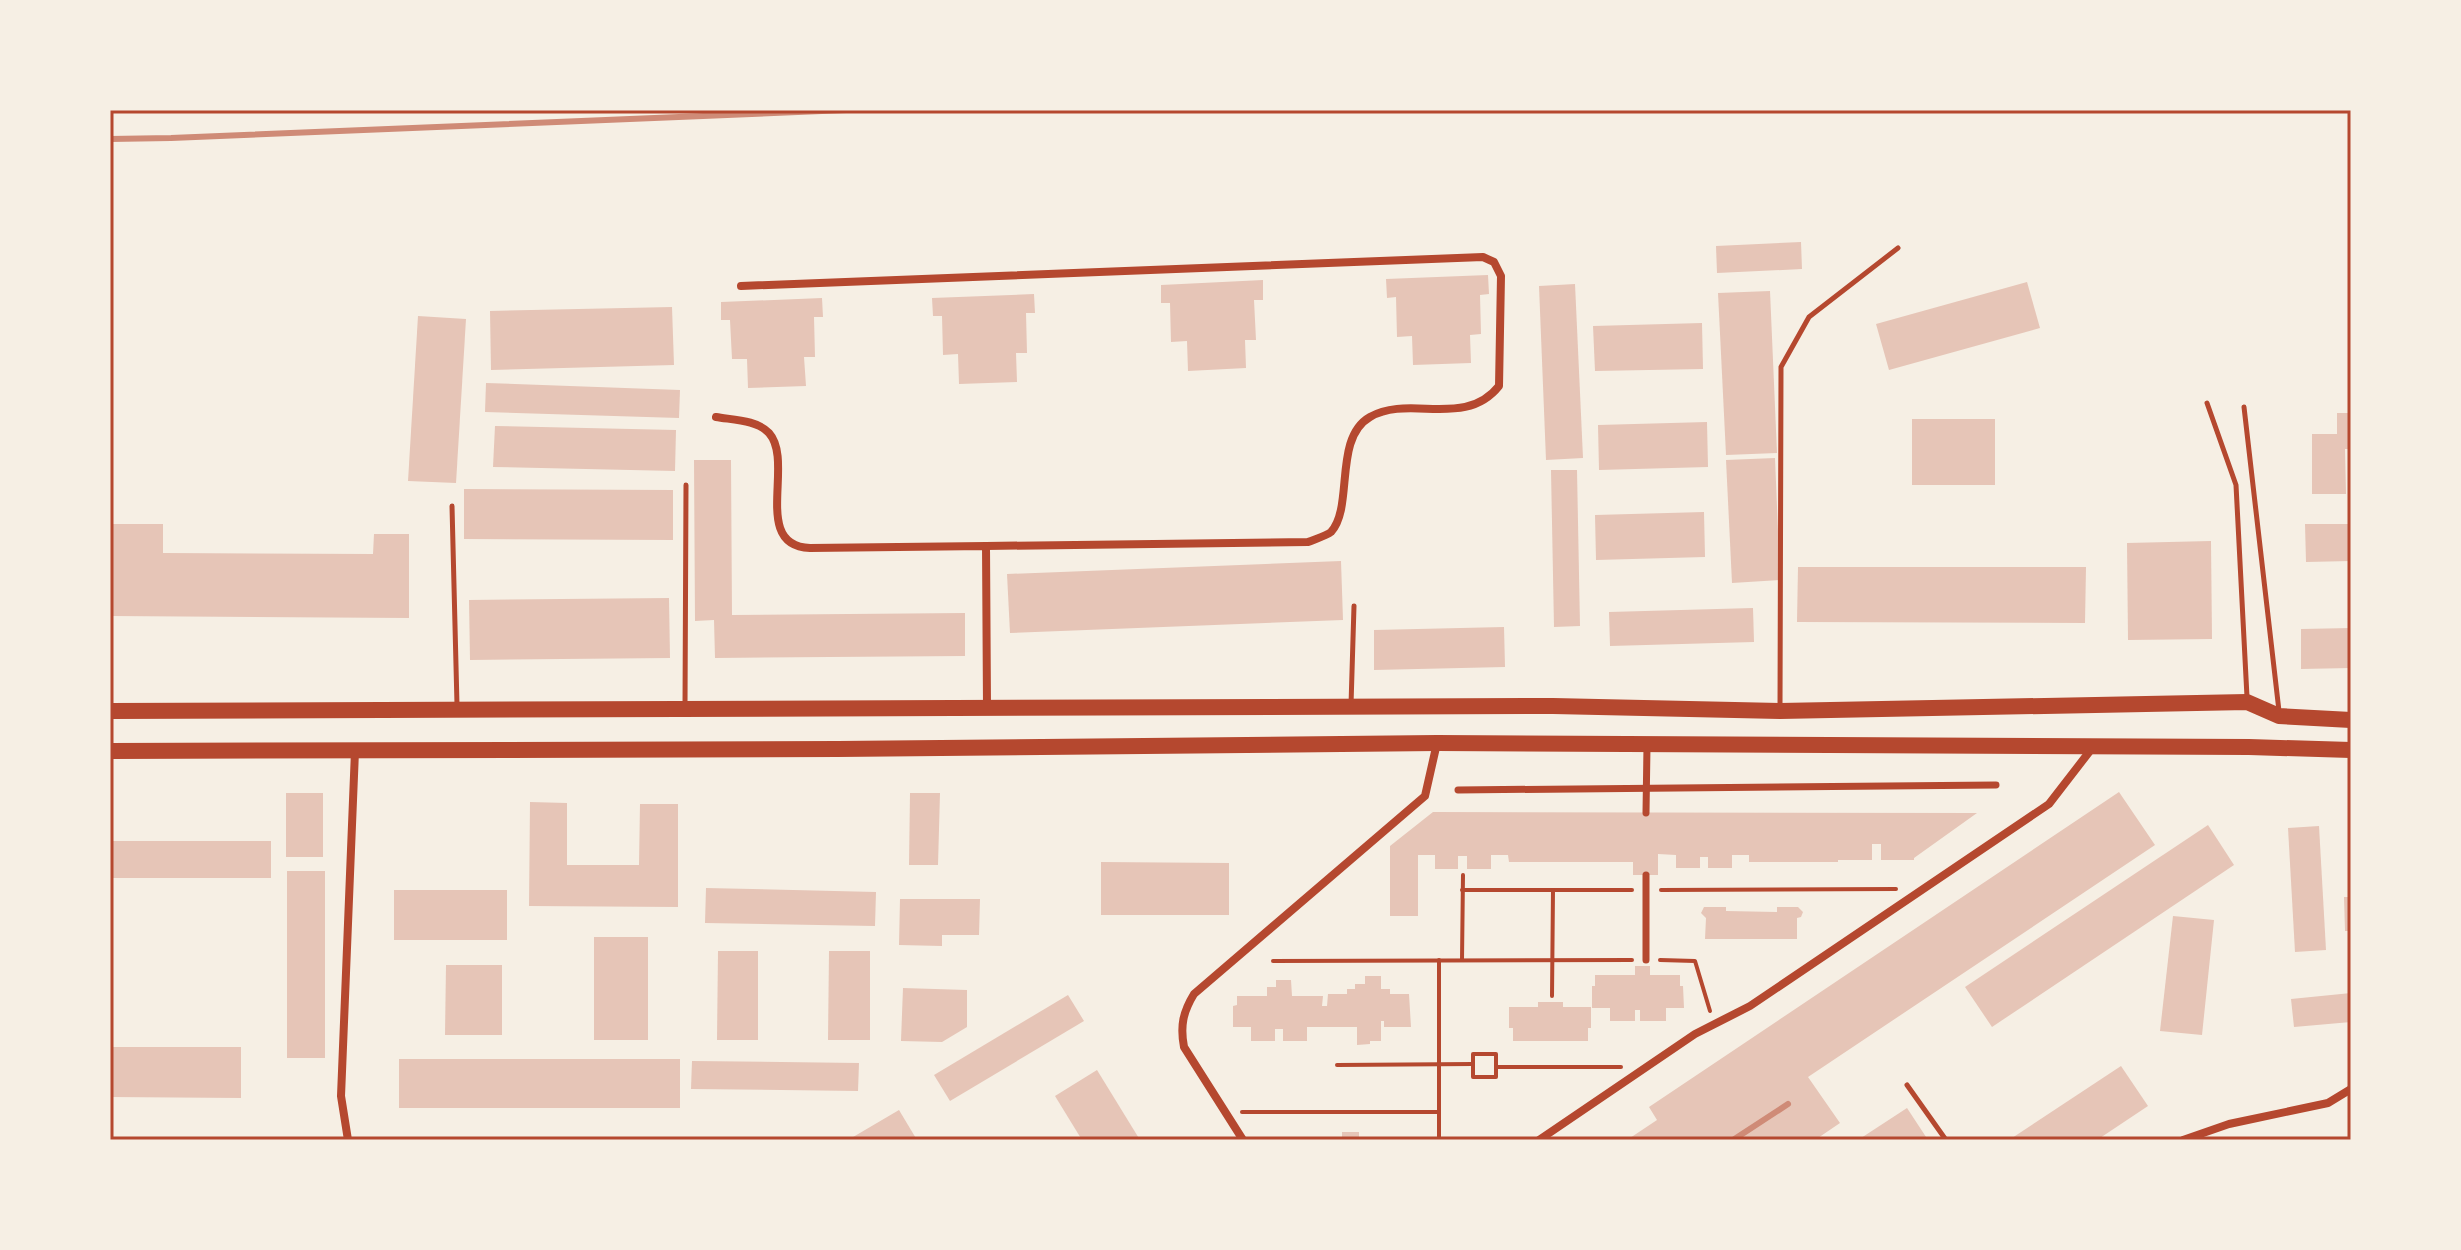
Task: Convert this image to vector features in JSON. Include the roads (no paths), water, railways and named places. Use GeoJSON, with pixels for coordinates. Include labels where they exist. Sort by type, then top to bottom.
{"type":"FeatureCollection","features":[{"type":"Feature","properties":{"kind":"highway"},"geometry":{"type":"LineString","coordinates":[[110,711],[1553,706],[1780,711],[2247,702],[2279,716],[2351,720]]}},
{"type":"Feature","properties":{"kind":"highway"},"geometry":{"type":"LineString","coordinates":[[110,751],[1437,743],[2351,750]]}},
{"type":"Feature","properties":{"kind":"street"},"geometry":{"type":"LineString","coordinates":[[716,417],[762,427],[775,442],[779,522],[785,539],[810,548],[1308,542],[1330,533],[1339,515],[1345,468],[1356,429],[1370,416],[1393,410],[1473,407],[1490,398],[1499,386],[1501,276],[1494,262],[1483,257],[741,286]]}},
{"type":"Feature","properties":{"kind":"street"},"geometry":{"type":"LineString","coordinates":[[986,546],[987,707]]}},
{"type":"Feature","properties":{"kind":"street"},"geometry":{"type":"LineString","coordinates":[[1243,1140],[1184,1047],[1182,1019],[1187,1006],[1194,994],[1425,796],[1437,743]]}},
{"type":"Feature","properties":{"kind":"street"},"geometry":{"type":"LineString","coordinates":[[1646,813],[1647,744]]}},
{"type":"Feature","properties":{"kind":"street"},"geometry":{"type":"LineString","coordinates":[[1539,1140],[1695,1034],[1750,1006],[2049,804],[2094,746]]}},
{"type":"Feature","properties":{"kind":"street"},"geometry":{"type":"LineString","coordinates":[[348,1140],[341,1096],[355,750]]}},
{"type":"Feature","properties":{"kind":"street"},"geometry":{"type":"LineString","coordinates":[[1458,790],[1996,785]]}},
{"type":"Feature","properties":{"kind":"street"},"geometry":{"type":"LineString","coordinates":[[1646,875],[1646,960]]}},
{"type":"Feature","properties":{"kind":"street"},"geometry":{"type":"LineString","coordinates":[[2183,1140],[2229,1124],[2328,1103],[2351,1089]]}},
{"type":"Feature","properties":{"kind":"lane"},"geometry":{"type":"LineString","coordinates":[[1780,711],[1781,367],[1809,317],[1898,248]]}},
{"type":"Feature","properties":{"kind":"lane"},"geometry":{"type":"LineString","coordinates":[[2207,403],[2236,485],[2247,702]]}},
{"type":"Feature","properties":{"kind":"lane"},"geometry":{"type":"LineString","coordinates":[[2244,407],[2279,716]]}},
{"type":"Feature","properties":{"kind":"lane"},"geometry":{"type":"LineString","coordinates":[[685,709],[686,485]]}},
{"type":"Feature","properties":{"kind":"lane"},"geometry":{"type":"LineString","coordinates":[[452,506],[457,710]]}},
{"type":"Feature","properties":{"kind":"lane"},"geometry":{"type":"LineString","coordinates":[[1351,706],[1354,606]]}},
{"type":"Feature","properties":{"kind":"lane"},"geometry":{"type":"LineString","coordinates":[[1907,1085],[1946,1140]]}},
{"type":"Feature","properties":{"kind":"railway"},"geometry":{"type":"LineString","coordinates":[[110,139],[846,110]]}},
{"type":"Feature","properties":{"kind":"railway"},"geometry":{"type":"LineString","coordinates":[[1733,1140],[1788,1104]]}}]}
